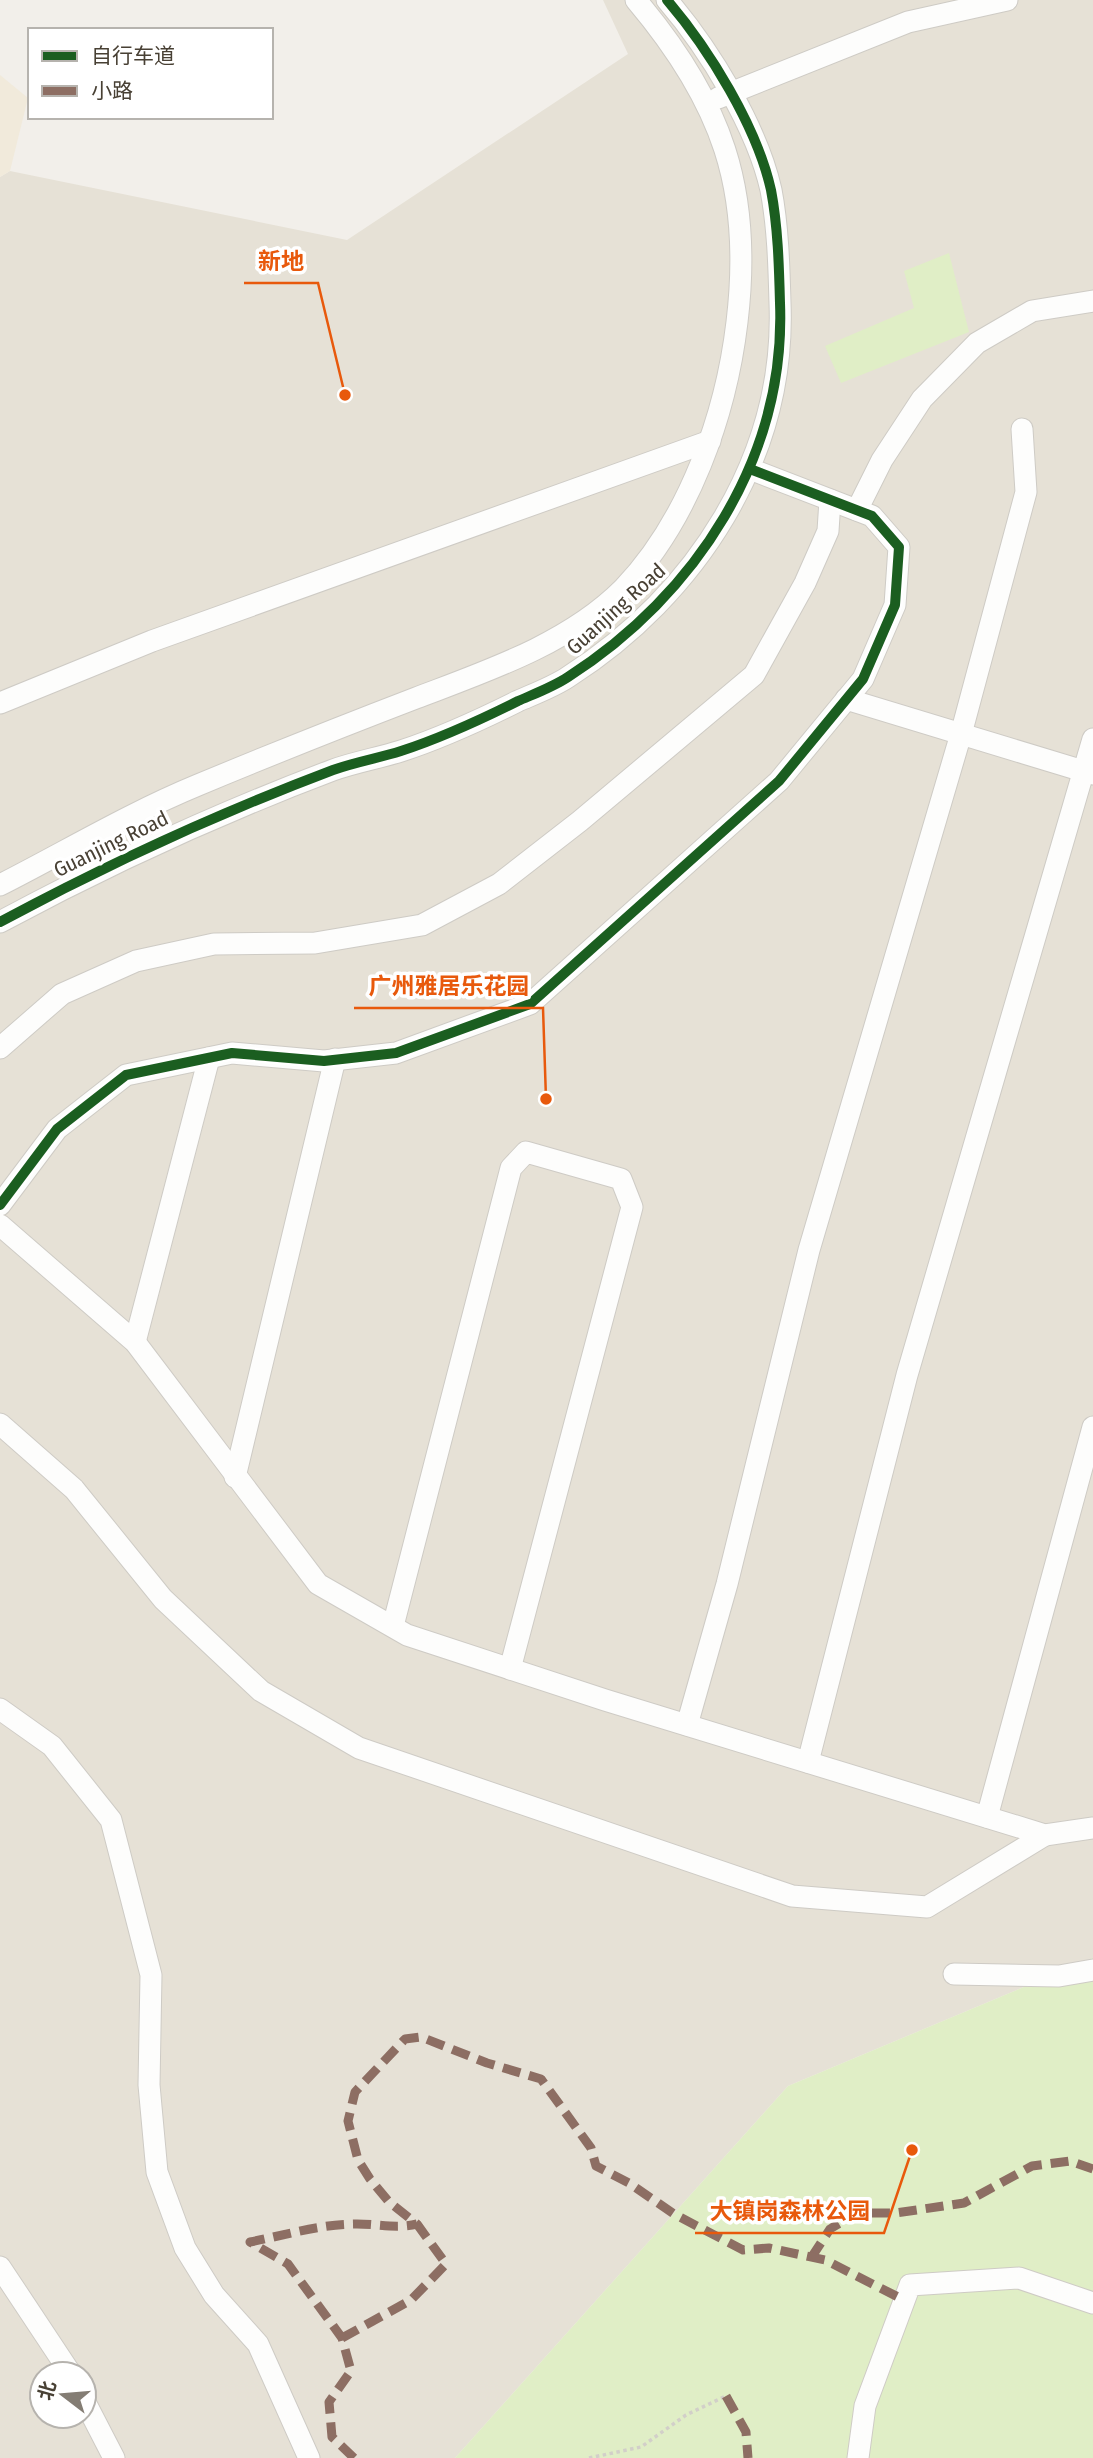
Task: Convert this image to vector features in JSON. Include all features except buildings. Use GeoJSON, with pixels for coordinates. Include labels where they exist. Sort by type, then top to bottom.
{"type":"FeatureCollection","features":[{"type":"Feature","properties":{"kind":"street","name":"Guanjing Road"},"geometry":{"type":"LineString","coordinates":[[0,885],[193,787],[489,672],[556,636],[621,590],[644,563],[699,469],[725,396],[733,352],[742,240],[738,193],[706,103],[691,73],[636,0]]}},
{"type":"Feature","properties":{"kind":"street","name":"Guanjing Road"},"geometry":{"type":"LineString","coordinates":[[0,922],[179,832],[337,769],[401,751],[470,724],[566,678],[606,650],[664,596],[694,562],[725,520],[750,469],[773,394],[782,340],[778,256],[771,190],[757,148],[709,54],[667,0]]}},
{"type":"Feature","properties":{"kind":"street"},"geometry":{"type":"LineString","coordinates":[[706,103],[908,22],[1007,0]]}},
{"type":"Feature","properties":{"kind":"street"},"geometry":{"type":"LineString","coordinates":[[857,510],[882,460],[922,399],[977,343],[1032,311],[1093,301]]}},
{"type":"Feature","properties":{"kind":"street"},"geometry":{"type":"LineString","coordinates":[[687,1725],[727,1584],[809,1250],[961,734],[1026,492],[1022,429]]}},
{"type":"Feature","properties":{"kind":"street"},"geometry":{"type":"LineString","coordinates":[[0,703],[152,641],[710,441]]}},
{"type":"Feature","properties":{"kind":"street"},"geometry":{"type":"LineString","coordinates":[[0,1205],[57,1129],[126,1075],[232,1053],[335,1059],[397,1053],[530,1004],[779,781],[863,679],[895,606],[899,547],[872,516],[750,469]]}},
{"type":"Feature","properties":{"kind":"street"},"geometry":{"type":"LineString","coordinates":[[0,1048],[62,994],[136,961],[215,944],[315,943],[422,925],[499,884],[580,821],[754,675],[805,583],[828,531],[830,500]]}},
{"type":"Feature","properties":{"kind":"street"},"geometry":{"type":"LineString","coordinates":[[846,699],[1089,773]]}},
{"type":"Feature","properties":{"kind":"street"},"geometry":{"type":"LineString","coordinates":[[808,1762],[906,1376],[1089,773],[1093,739]]}},
{"type":"Feature","properties":{"kind":"street"},"geometry":{"type":"LineString","coordinates":[[135,1342],[209,1058]]}},
{"type":"Feature","properties":{"kind":"street"},"geometry":{"type":"LineString","coordinates":[[235,1477],[335,1059]]}},
{"type":"Feature","properties":{"kind":"street"},"geometry":{"type":"LineString","coordinates":[[393,1626],[510,1168],[526,1152],[621,1179],[632,1207],[510,1669]]}},
{"type":"Feature","properties":{"kind":"street"},"geometry":{"type":"LineString","coordinates":[[0,1225],[135,1342],[318,1584],[408,1634],[687,1725],[1045,1835]]}},
{"type":"Feature","properties":{"kind":"street"},"geometry":{"type":"LineString","coordinates":[[0,1424],[74,1489],[163,1599],[261,1691],[359,1748],[793,1896],[927,1907],[1045,1835],[1093,1828]]}},
{"type":"Feature","properties":{"kind":"street"},"geometry":{"type":"LineString","coordinates":[[987,1817],[1093,1427]]}},
{"type":"Feature","properties":{"kind":"street"},"geometry":{"type":"LineString","coordinates":[[0,1709],[52,1746],[111,1821],[151,1975],[149,2085],[158,2172],[185,2248],[214,2295],[258,2344],[309,2458]]}},
{"type":"Feature","properties":{"kind":"street"},"geometry":{"type":"LineString","coordinates":[[954,1974],[1059,1976],[1093,1969]]}},
{"type":"Feature","properties":{"kind":"street"},"geometry":{"type":"LineString","coordinates":[[0,2267],[62,2360]]}},
{"type":"Feature","properties":{"kind":"street"},"geometry":{"type":"LineString","coordinates":[[858,2458],[865,2406],[910,2285],[1019,2278],[1093,2303]]}},
{"type":"Feature","properties":{"kind":"street"},"geometry":{"type":"LineString","coordinates":[[98,2427],[114,2458]]}},
{"type":"Feature","properties":{"kind":"path"},"geometry":{"type":"LineString","coordinates":[[589,2458],[641,2447],[686,2415],[726,2396]]}},
{"type":"Feature","properties":{"kind":"shaded area"},"geometry":{"type":"Polygon","coordinates":[[[603,0],[1093,0],[1093,1958],[788,2086],[455,2458],[0,2458],[0,177],[10,171],[347,240],[628,54],[603,0]]]}},
{"type":"Feature","properties":{"kind":"shaded area"},"geometry":{"type":"Polygon","coordinates":[[[0,75],[28,98],[10,171],[0,177],[0,75]]]}},
{"type":"Feature","properties":{"kind":"green space"},"geometry":{"type":"Polygon","coordinates":[[[949,253],[969,332],[841,383],[825,346],[914,308],[904,271],[949,253]]]}},
{"type":"Feature","properties":{"kind":"green space"},"geometry":{"type":"Polygon","coordinates":[[[1093,1958],[1093,2458],[455,2458],[788,2086],[1093,1958]]]}},
{"type":"Feature","properties":{"kind":"marked path"},"geometry":{"type":"LineString","coordinates":[[342,2338],[411,2300],[446,2264],[417,2224],[389,2202],[370,2179],[358,2160],[348,2121],[355,2092],[405,2039],[421,2037],[487,2063],[541,2079],[591,2148],[596,2166],[629,2183],[674,2214],[743,2250],[769,2248],[825,2260],[904,2300]]}},
{"type":"Feature","properties":{"kind":"marked path"},"geometry":{"type":"LineString","coordinates":[[811,2258],[830,2229],[857,2213],[896,2213],[964,2203],[1032,2166],[1070,2161],[1093,2169]]}},
{"type":"Feature","properties":{"kind":"marked path"},"geometry":{"type":"LineString","coordinates":[[354,2458],[332,2437],[329,2402],[351,2371],[342,2338],[288,2264],[250,2242],[330,2226],[417,2224]]}},
{"type":"Feature","properties":{"kind":"marked path"},"geometry":{"type":"LineString","coordinates":[[726,2396],[746,2432],[748,2458]]}},
{"type":"Feature","properties":{"kind":"cycle path"},"geometry":{"type":"LineString","coordinates":[[0,922],[123,860],[290,786],[431,740],[556,684],[614,644],[656,606],[693,563],[724,517],[749,467],[767,415],[778,360],[779,261],[771,190],[755,141],[715,65],[667,0]]}},
{"type":"Feature","properties":{"kind":"cycle path"},"geometry":{"type":"LineString","coordinates":[[0,1205],[57,1129],[126,1075],[232,1053],[324,1061],[396,1053],[530,1004],[779,781],[863,679],[895,605],[899,547],[872,516],[750,469]]}},
{"type":"Feature","properties":{"kind":"place","name":"新地"},"geometry":{"type":"Point","coordinates":[345,395]}},
{"type":"Feature","properties":{"kind":"place","name":"广州雅居乐花园"},"geometry":{"type":"Point","coordinates":[546,1099]}},
{"type":"Feature","properties":{"kind":"place","name":"大镇岗森林公园"},"geometry":{"type":"Point","coordinates":[912,2150]}}]}
